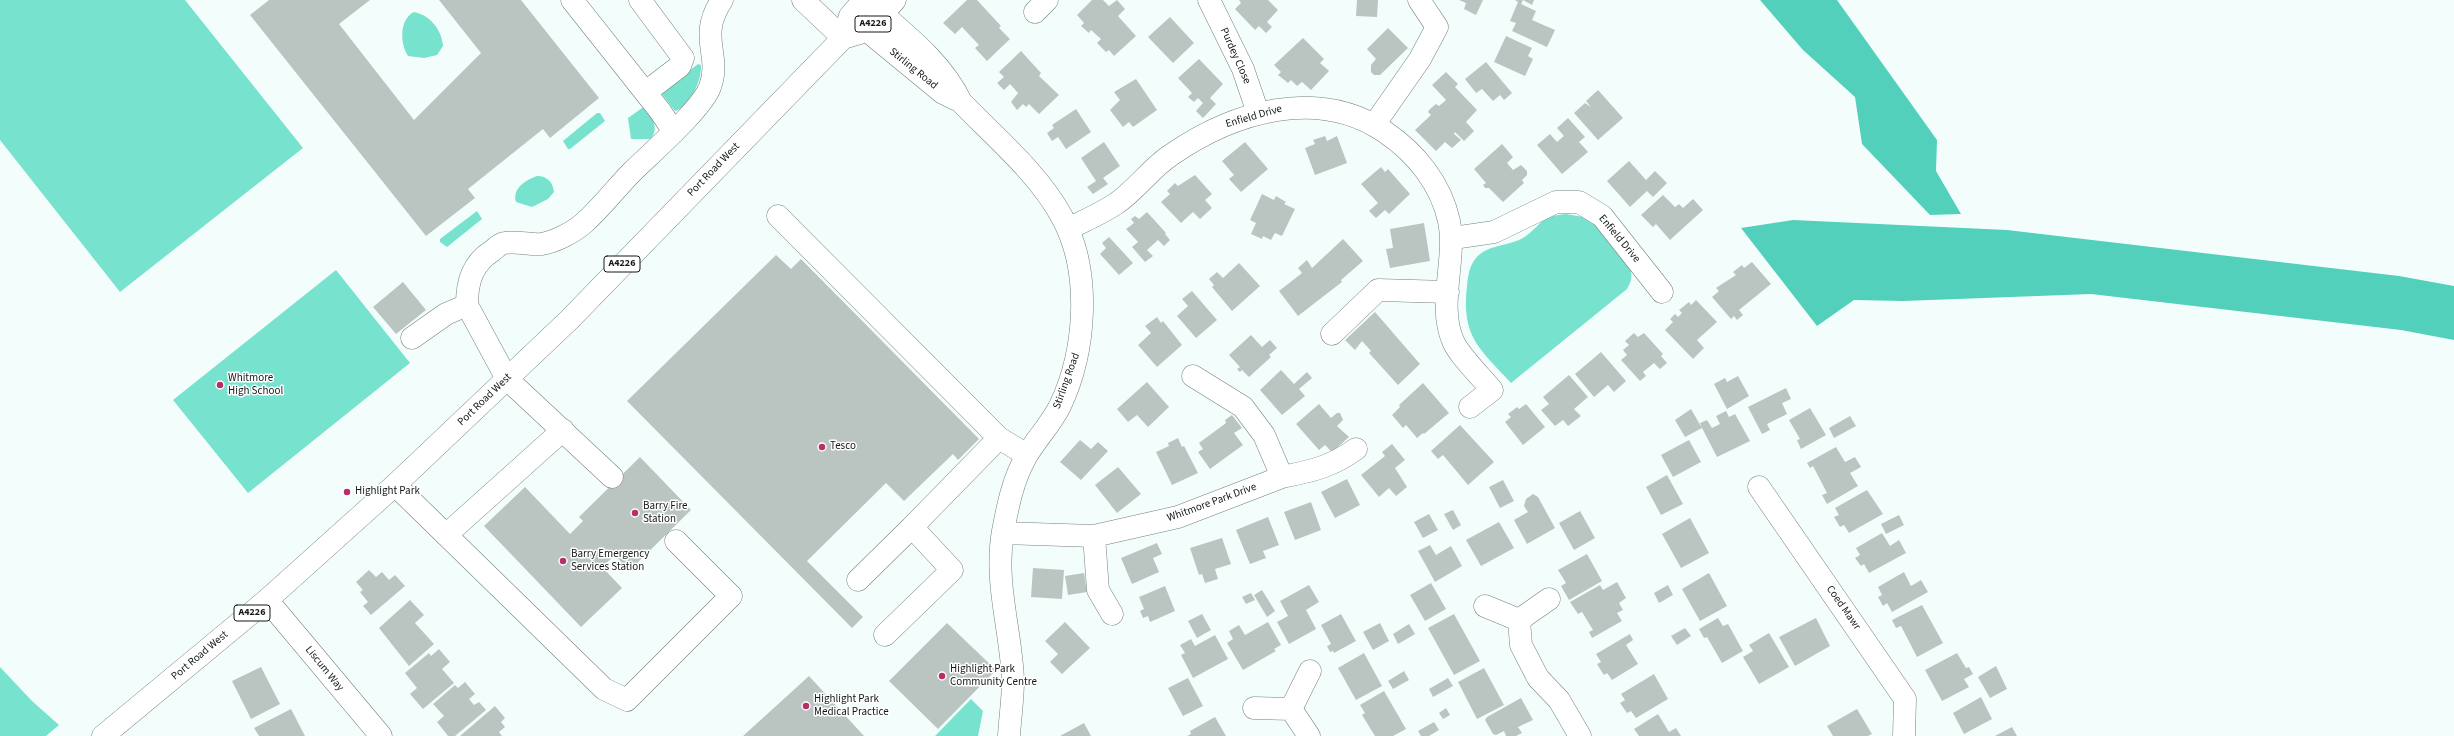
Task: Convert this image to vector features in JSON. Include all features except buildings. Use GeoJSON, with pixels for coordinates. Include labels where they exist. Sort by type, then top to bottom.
{"type":"FeatureCollection","features":[{"type":"Feature","properties":{"kind":"street"},"geometry":{"type":"LineString","coordinates":[[572,0],[646,92],[674,132]]}},
{"type":"Feature","properties":{"kind":"street"},"geometry":{"type":"LineString","coordinates":[[640,0],[681,53],[683,58],[680,66],[646,92]]}},
{"type":"Feature","properties":{"kind":"street"},"geometry":{"type":"LineString","coordinates":[[803,0],[843,38]]}},
{"type":"Feature","properties":{"kind":"street","name":"Purdey Close"},"geometry":{"type":"LineString","coordinates":[[1209,0],[1243,69],[1258,113]]}},
{"type":"Feature","properties":{"kind":"street"},"geometry":{"type":"LineString","coordinates":[[1374,125],[1420,59],[1437,27],[1419,0]]}},
{"type":"Feature","properties":{"kind":"street"},"geometry":{"type":"LineString","coordinates":[[612,477],[507,379],[467,306],[467,292],[472,271],[485,255],[503,243],[542,244],[577,230],[674,132],[710,90],[714,66],[709,31],[718,3]]}},
{"type":"Feature","properties":{"kind":"street","name":"Port Road West"},"geometry":{"type":"LineString","coordinates":[[104,736],[267,600],[395,486],[569,320],[843,38],[860,5]]}},
{"type":"Feature","properties":{"kind":"street","name":"Stirling Road"},"geometry":{"type":"LineString","coordinates":[[961,102],[954,86],[915,43],[889,7],[860,5],[867,30],[943,93],[961,102],[1040,185],[1054,204],[1068,229],[1079,276],[1083,307],[1079,346],[1060,406],[1027,455],[1013,484],[1003,533],[1000,569],[1013,680],[1009,736]]}},
{"type":"Feature","properties":{"kind":"street","name":"Port Road West"},"geometry":{"type":"LineString","coordinates":[[843,38],[867,30],[889,7]]}},
{"type":"Feature","properties":{"kind":"street"},"geometry":{"type":"LineString","coordinates":[[681,53],[710,46]]}},
{"type":"Feature","properties":{"kind":"street","name":"Enfield Drive"},"geometry":{"type":"LineString","coordinates":[[1068,229],[1118,203],[1170,156],[1211,129],[1258,113],[1289,107],[1326,107],[1374,125],[1396,140],[1429,174],[1445,205],[1452,238],[1448,292],[1448,319],[1453,342],[1492,390],[1470,407]]}},
{"type":"Feature","properties":{"kind":"street","name":"Enfield Drive"},"geometry":{"type":"LineString","coordinates":[[1452,238],[1494,232],[1556,202],[1579,202],[1602,216],[1662,292]]}},
{"type":"Feature","properties":{"kind":"street"},"geometry":{"type":"LineString","coordinates":[[778,216],[999,438],[1027,455]]}},
{"type":"Feature","properties":{"kind":"street"},"geometry":{"type":"LineString","coordinates":[[1332,334],[1378,290],[1448,292]]}},
{"type":"Feature","properties":{"kind":"street"},"geometry":{"type":"LineString","coordinates":[[412,338],[446,314],[467,306]]}},
{"type":"Feature","properties":{"kind":"street"},"geometry":{"type":"LineString","coordinates":[[1193,376],[1243,408],[1264,435],[1282,477]]}},
{"type":"Feature","properties":{"kind":"street"},"geometry":{"type":"LineString","coordinates":[[446,535],[563,430]]}},
{"type":"Feature","properties":{"kind":"street"},"geometry":{"type":"LineString","coordinates":[[858,580],[999,438]]}},
{"type":"Feature","properties":{"kind":"street","name":"Whitmore Park Drive"},"geometry":{"type":"LineString","coordinates":[[1003,533],[1094,536],[1178,517],[1282,477],[1320,469],[1339,462],[1356,449]]}},
{"type":"Feature","properties":{"kind":"street"},"geometry":{"type":"LineString","coordinates":[[395,486],[604,689],[627,700],[731,596],[676,541]]}},
{"type":"Feature","properties":{"kind":"street","name":"Coed Mawr"},"geometry":{"type":"LineString","coordinates":[[1759,487],[1905,699],[1904,736]]}},
{"type":"Feature","properties":{"kind":"street"},"geometry":{"type":"LineString","coordinates":[[885,635],[952,570],[912,527]]}},
{"type":"Feature","properties":{"kind":"street"},"geometry":{"type":"LineString","coordinates":[[1094,536],[1098,590],[1112,614]]}},
{"type":"Feature","properties":{"kind":"street"},"geometry":{"type":"LineString","coordinates":[[1519,620],[1549,598]]}},
{"type":"Feature","properties":{"kind":"street","name":"Liscum Way"},"geometry":{"type":"LineString","coordinates":[[267,600],[381,736]]}},
{"type":"Feature","properties":{"kind":"street"},"geometry":{"type":"LineString","coordinates":[[1485,606],[1519,620]]}},
{"type":"Feature","properties":{"kind":"street"},"geometry":{"type":"LineString","coordinates":[[1519,620],[1521,646],[1534,671],[1559,700],[1580,736]]}},
{"type":"Feature","properties":{"kind":"street"},"geometry":{"type":"LineString","coordinates":[[1291,709],[1310,671]]}},
{"type":"Feature","properties":{"kind":"street"},"geometry":{"type":"LineString","coordinates":[[1254,708],[1291,709]]}},
{"type":"Feature","properties":{"kind":"street"},"geometry":{"type":"LineString","coordinates":[[1291,709],[1309,736]]}},
{"type":"Feature","properties":{"kind":"green space"},"geometry":{"type":"Polygon","coordinates":[[[0,0],[185,0],[303,148],[120,292],[0,140],[0,0]]]}},
{"type":"Feature","properties":{"kind":"green space"},"geometry":{"type":"Polygon","coordinates":[[[1760,0],[1837,0],[1937,140],[1936,171],[1961,214],[1930,215],[1862,144],[1855,97],[1803,50],[1760,0]]]}},
{"type":"Feature","properties":{"kind":"green space"},"geometry":{"type":"Polygon","coordinates":[[[414,12],[425,16],[438,29],[443,46],[437,55],[424,58],[408,56],[405,51],[402,39],[403,26],[409,15],[414,12]]]}},
{"type":"Feature","properties":{"kind":"green space"},"geometry":{"type":"Polygon","coordinates":[[[698,64],[701,65],[701,71],[694,92],[686,104],[675,111],[661,93],[698,64]]]}},
{"type":"Feature","properties":{"kind":"green space"},"geometry":{"type":"Polygon","coordinates":[[[645,106],[654,122],[655,127],[653,135],[650,139],[631,139],[628,118],[645,106]]]}},
{"type":"Feature","properties":{"kind":"green space"},"geometry":{"type":"Polygon","coordinates":[[[597,113],[600,113],[605,121],[570,149],[568,149],[563,141],[597,113]]]}},
{"type":"Feature","properties":{"kind":"green space"},"geometry":{"type":"Polygon","coordinates":[[[537,176],[547,178],[552,185],[554,192],[548,199],[532,207],[516,202],[516,193],[521,185],[537,176]]]}},
{"type":"Feature","properties":{"kind":"green space"},"geometry":{"type":"Polygon","coordinates":[[[477,211],[482,219],[447,247],[440,242],[440,239],[477,211]]]}},
{"type":"Feature","properties":{"kind":"green space"},"geometry":{"type":"Polygon","coordinates":[[[1566,214],[1589,218],[1630,268],[1630,281],[1627,289],[1511,383],[1482,351],[1470,330],[1467,318],[1466,303],[1467,283],[1470,268],[1476,258],[1491,248],[1525,237],[1548,217],[1566,214]]]}},
{"type":"Feature","properties":{"kind":"green space"},"geometry":{"type":"Polygon","coordinates":[[[1793,220],[2007,230],[2399,276],[2454,286],[2454,340],[2401,330],[2091,294],[1903,301],[1854,300],[1817,326],[1741,228],[1793,220]]]}},
{"type":"Feature","properties":{"kind":"green space"},"geometry":{"type":"Polygon","coordinates":[[[336,270],[410,363],[248,493],[173,400],[336,270]]]}},
{"type":"Feature","properties":{"kind":"green space"},"geometry":{"type":"Polygon","coordinates":[[[0,667],[32,701],[59,725],[46,736],[0,736],[0,667]]]}},
{"type":"Feature","properties":{"kind":"green space"},"geometry":{"type":"Polygon","coordinates":[[[971,699],[983,711],[978,736],[935,736],[971,699]]]}},
{"type":"Feature","properties":{"kind":"place","name":"Whitmore High School"},"geometry":{"type":"Point","coordinates":[220,385]}},
{"type":"Feature","properties":{"kind":"place","name":"Tesco"},"geometry":{"type":"Point","coordinates":[822,447]}},
{"type":"Feature","properties":{"kind":"place","name":"Highlight Park"},"geometry":{"type":"Point","coordinates":[347,492]}},
{"type":"Feature","properties":{"kind":"place","name":"Barry Fire Station"},"geometry":{"type":"Point","coordinates":[635,513]}},
{"type":"Feature","properties":{"kind":"place","name":"Barry Emergency Services Station"},"geometry":{"type":"Point","coordinates":[563,561]}},
{"type":"Feature","properties":{"kind":"place","name":"Highlight Park Community Centre"},"geometry":{"type":"Point","coordinates":[942,676]}},
{"type":"Feature","properties":{"kind":"place","name":"Highlight Park Medical Practice"},"geometry":{"type":"Point","coordinates":[806,706]}}]}
